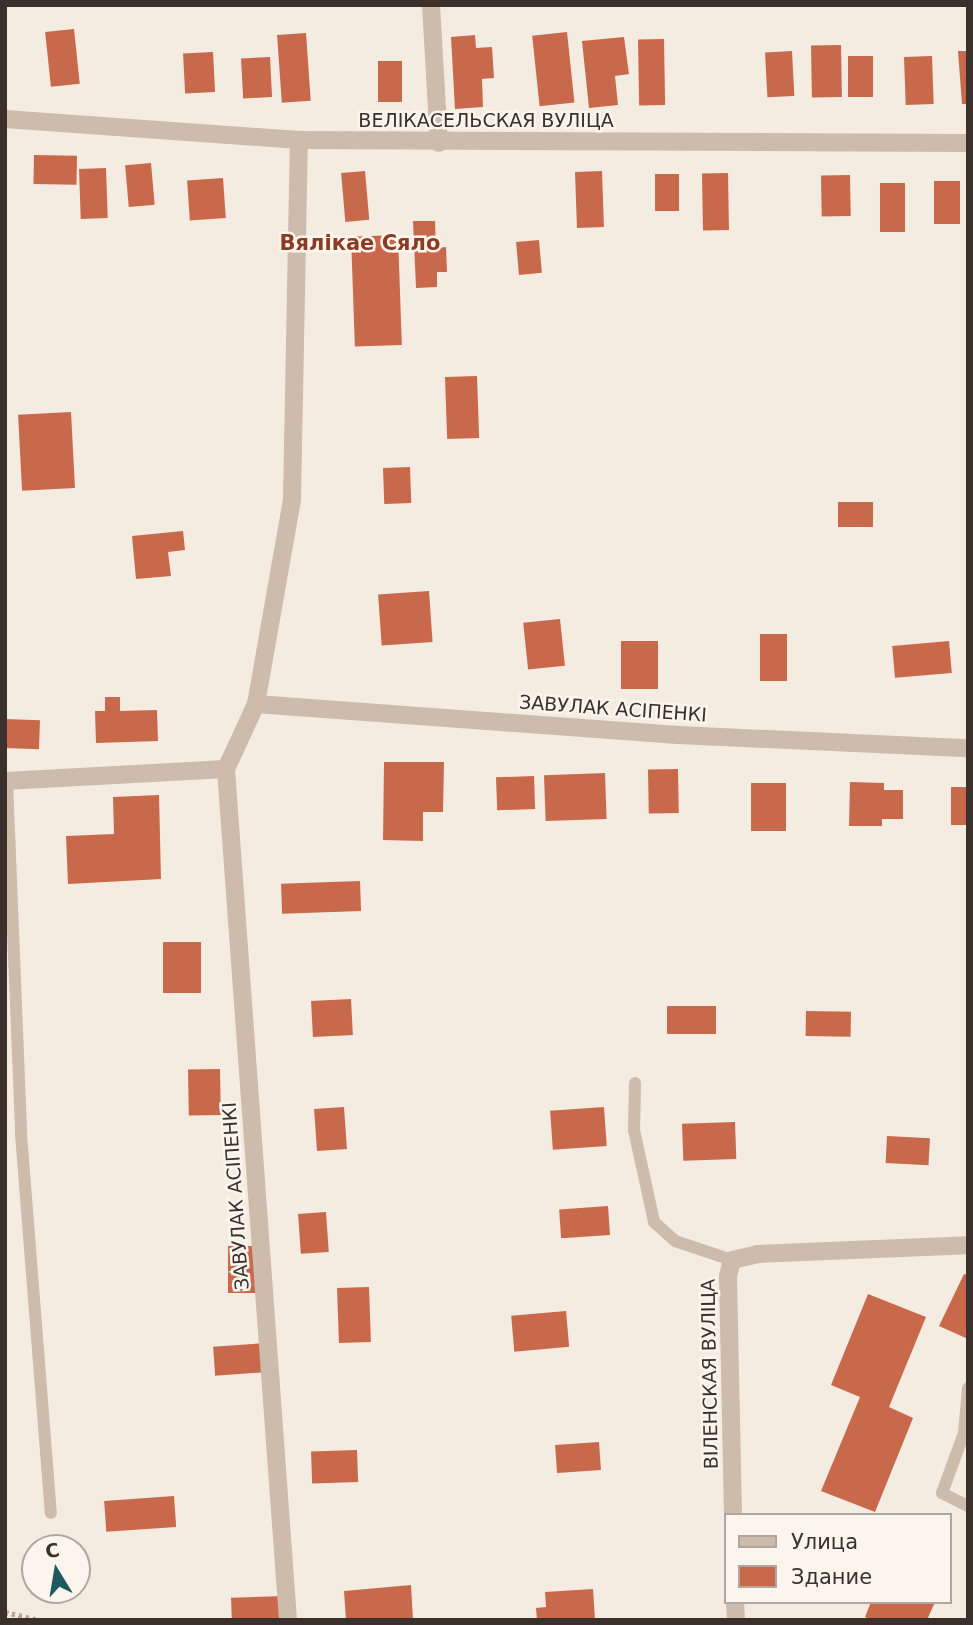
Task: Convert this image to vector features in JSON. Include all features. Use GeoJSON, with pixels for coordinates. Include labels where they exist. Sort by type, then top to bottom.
{"type":"FeatureCollection","features":[{"type":"Feature","properties":{"kind":"street"},"geometry":{"type":"LineString","coordinates":[[431,5],[439,143]]}},
{"type":"Feature","properties":{"kind":"street","name":"ВЕЛІКАСЕЛЬСКАЯ ВУЛІЦА"},"geometry":{"type":"LineString","coordinates":[[5,119],[299,140],[439,143],[968,143]]}},
{"type":"Feature","properties":{"kind":"street","name":"ЗАВУЛАК АСІПЕНКІ"},"geometry":{"type":"LineString","coordinates":[[288,1620],[226,769],[256,704],[292,499],[299,140]]}},
{"type":"Feature","properties":{"kind":"street","name":"ЗАВУЛАК АСІПЕНКІ"},"geometry":{"type":"LineString","coordinates":[[256,704],[678,735],[968,748]]}},
{"type":"Feature","properties":{"kind":"street"},"geometry":{"type":"LineString","coordinates":[[6,781],[226,769]]}},
{"type":"Feature","properties":{"kind":"street","name":"ВІЛЕНСКАЯ ВУЛІЦА"},"geometry":{"type":"LineString","coordinates":[[733,1513],[728,1276],[732,1260],[757,1254],[968,1245]]}},
{"type":"Feature","properties":{"kind":"lane"},"geometry":{"type":"LineString","coordinates":[[6,781],[21,1134],[51,1513]]}},
{"type":"Feature","properties":{"kind":"lane"},"geometry":{"type":"LineString","coordinates":[[635,1083],[634,1130],[643,1186],[654,1222],[675,1241],[732,1260]]}},
{"type":"Feature","properties":{"kind":"lane"},"geometry":{"type":"LineString","coordinates":[[968,1388],[964,1433],[942,1493],[968,1506]]}},
{"type":"Feature","properties":{"kind":"path"},"geometry":{"type":"LineString","coordinates":[[5,1612],[40,1620]]}},
{"type":"Feature","properties":{"kind":"building"},"geometry":{"type":"Polygon","coordinates":[[[74,29],[80,84],[51,87],[45,32],[74,29]]]}},
{"type":"Feature","properties":{"kind":"building"},"geometry":{"type":"Polygon","coordinates":[[[567,32],[574,103],[540,106],[532,36],[567,32]]]}},
{"type":"Feature","properties":{"kind":"building"},"geometry":{"type":"Polygon","coordinates":[[[306,33],[311,101],[282,103],[277,35],[306,33]]]}},
{"type":"Feature","properties":{"kind":"building"},"geometry":{"type":"Polygon","coordinates":[[[475,35],[476,48],[492,47],[494,78],[482,79],[483,107],[455,109],[451,37],[475,35]]]}},
{"type":"Feature","properties":{"kind":"building"},"geometry":{"type":"Polygon","coordinates":[[[624,37],[629,74],[615,76],[618,105],[589,108],[582,41],[624,37]]]}},
{"type":"Feature","properties":{"kind":"building"},"geometry":{"type":"Polygon","coordinates":[[[638,39],[664,39],[665,105],[639,105],[638,39]]]}},
{"type":"Feature","properties":{"kind":"building"},"geometry":{"type":"Polygon","coordinates":[[[841,45],[842,97],[812,98],[811,46],[841,45]]]}},
{"type":"Feature","properties":{"kind":"building"},"geometry":{"type":"Polygon","coordinates":[[[792,51],[794,96],[767,97],[765,52],[792,51]]]}},
{"type":"Feature","properties":{"kind":"building"},"geometry":{"type":"Polygon","coordinates":[[[958,51],[968,51],[968,104],[962,104],[958,51]]]}},
{"type":"Feature","properties":{"kind":"building"},"geometry":{"type":"Polygon","coordinates":[[[213,52],[215,92],[185,94],[183,54],[213,52]]]}},
{"type":"Feature","properties":{"kind":"building"},"geometry":{"type":"Polygon","coordinates":[[[848,56],[873,56],[873,97],[848,97],[848,56]]]}},
{"type":"Feature","properties":{"kind":"building"},"geometry":{"type":"Polygon","coordinates":[[[932,56],[934,104],[906,105],[904,57],[932,56]]]}},
{"type":"Feature","properties":{"kind":"building"},"geometry":{"type":"Polygon","coordinates":[[[270,57],[272,97],[243,98],[241,59],[270,57]]]}},
{"type":"Feature","properties":{"kind":"building"},"geometry":{"type":"Polygon","coordinates":[[[378,61],[402,61],[402,102],[378,102],[378,61]]]}},
{"type":"Feature","properties":{"kind":"building"},"geometry":{"type":"Polygon","coordinates":[[[34,155],[77,156],[76,185],[33,184],[34,155]]]}},
{"type":"Feature","properties":{"kind":"building"},"geometry":{"type":"Polygon","coordinates":[[[151,163],[155,205],[129,207],[125,165],[151,163]]]}},
{"type":"Feature","properties":{"kind":"building"},"geometry":{"type":"Polygon","coordinates":[[[106,168],[108,218],[81,219],[79,169],[106,168]]]}},
{"type":"Feature","properties":{"kind":"building"},"geometry":{"type":"Polygon","coordinates":[[[365,171],[369,220],[345,222],[341,173],[365,171]]]}},
{"type":"Feature","properties":{"kind":"building"},"geometry":{"type":"Polygon","coordinates":[[[602,171],[604,227],[577,228],[575,172],[602,171]]]}},
{"type":"Feature","properties":{"kind":"building"},"geometry":{"type":"Polygon","coordinates":[[[702,173],[728,173],[729,230],[703,230],[702,173]]]}},
{"type":"Feature","properties":{"kind":"building"},"geometry":{"type":"Polygon","coordinates":[[[655,174],[679,174],[679,211],[655,211],[655,174]]]}},
{"type":"Feature","properties":{"kind":"building"},"geometry":{"type":"Polygon","coordinates":[[[850,175],[851,216],[822,216],[821,176],[850,175]]]}},
{"type":"Feature","properties":{"kind":"building"},"geometry":{"type":"Polygon","coordinates":[[[223,178],[226,218],[190,220],[187,181],[223,178]]]}},
{"type":"Feature","properties":{"kind":"building"},"geometry":{"type":"Polygon","coordinates":[[[934,181],[960,181],[960,224],[934,224],[934,181]]]}},
{"type":"Feature","properties":{"kind":"building"},"geometry":{"type":"Polygon","coordinates":[[[880,183],[905,183],[905,232],[880,232],[880,183]]]}},
{"type":"Feature","properties":{"kind":"building"},"geometry":{"type":"Polygon","coordinates":[[[413,221],[435,221],[436,248],[446,247],[447,272],[437,272],[437,287],[416,288],[413,221]]]}},
{"type":"Feature","properties":{"kind":"building"},"geometry":{"type":"Polygon","coordinates":[[[398,235],[402,345],[355,347],[351,237],[398,235]]]}},
{"type":"Feature","properties":{"kind":"building"},"geometry":{"type":"Polygon","coordinates":[[[539,240],[542,273],[519,275],[516,242],[539,240]]]}},
{"type":"Feature","properties":{"kind":"building"},"geometry":{"type":"Polygon","coordinates":[[[477,376],[479,438],[447,439],[445,377],[477,376]]]}},
{"type":"Feature","properties":{"kind":"building"},"geometry":{"type":"Polygon","coordinates":[[[71,412],[75,488],[22,491],[18,415],[71,412]]]}},
{"type":"Feature","properties":{"kind":"building"},"geometry":{"type":"Polygon","coordinates":[[[410,467],[411,503],[384,504],[383,468],[410,467]]]}},
{"type":"Feature","properties":{"kind":"building"},"geometry":{"type":"Polygon","coordinates":[[[838,502],[873,502],[873,527],[838,527],[838,502]]]}},
{"type":"Feature","properties":{"kind":"building"},"geometry":{"type":"Polygon","coordinates":[[[183,531],[185,550],[168,552],[171,576],[136,579],[132,536],[183,531]]]}},
{"type":"Feature","properties":{"kind":"building"},"geometry":{"type":"Polygon","coordinates":[[[429,591],[433,642],[382,645],[378,595],[429,591]]]}},
{"type":"Feature","properties":{"kind":"building"},"geometry":{"type":"Polygon","coordinates":[[[560,619],[565,666],[528,670],[523,623],[560,619]]]}},
{"type":"Feature","properties":{"kind":"building"},"geometry":{"type":"Polygon","coordinates":[[[760,634],[787,634],[787,681],[760,681],[760,634]]]}},
{"type":"Feature","properties":{"kind":"building"},"geometry":{"type":"Polygon","coordinates":[[[621,641],[658,641],[658,689],[621,689],[621,641]]]}},
{"type":"Feature","properties":{"kind":"building"},"geometry":{"type":"Polygon","coordinates":[[[949,641],[952,673],[895,678],[892,646],[949,641]]]}},
{"type":"Feature","properties":{"kind":"building"},"geometry":{"type":"Polygon","coordinates":[[[105,697],[120,697],[120,711],[157,710],[158,741],[96,743],[95,711],[105,711],[105,697]]]}},
{"type":"Feature","properties":{"kind":"building"},"geometry":{"type":"Polygon","coordinates":[[[5,719],[40,720],[39,749],[5,748],[5,719]]]}},
{"type":"Feature","properties":{"kind":"building"},"geometry":{"type":"Polygon","coordinates":[[[384,762],[444,762],[443,812],[423,812],[423,841],[383,840],[384,762]]]}},
{"type":"Feature","properties":{"kind":"building"},"geometry":{"type":"Polygon","coordinates":[[[678,769],[679,813],[649,814],[648,770],[678,769]]]}},
{"type":"Feature","properties":{"kind":"building"},"geometry":{"type":"Polygon","coordinates":[[[605,773],[607,819],[546,821],[544,775],[605,773]]]}},
{"type":"Feature","properties":{"kind":"building"},"geometry":{"type":"Polygon","coordinates":[[[534,776],[535,809],[497,810],[496,777],[534,776]]]}},
{"type":"Feature","properties":{"kind":"building"},"geometry":{"type":"Polygon","coordinates":[[[850,782],[884,783],[884,790],[903,790],[903,819],[882,819],[882,826],[849,826],[850,782]]]}},
{"type":"Feature","properties":{"kind":"building"},"geometry":{"type":"Polygon","coordinates":[[[751,783],[786,783],[786,831],[751,831],[751,783]]]}},
{"type":"Feature","properties":{"kind":"building"},"geometry":{"type":"Polygon","coordinates":[[[951,787],[968,787],[968,825],[951,825],[951,787]]]}},
{"type":"Feature","properties":{"kind":"building"},"geometry":{"type":"Polygon","coordinates":[[[159,795],[161,879],[68,884],[66,836],[114,834],[113,797],[159,795]]]}},
{"type":"Feature","properties":{"kind":"building"},"geometry":{"type":"Polygon","coordinates":[[[360,881],[361,911],[282,914],[281,884],[360,881]]]}},
{"type":"Feature","properties":{"kind":"building"},"geometry":{"type":"Polygon","coordinates":[[[163,942],[201,942],[201,993],[163,993],[163,942]]]}},
{"type":"Feature","properties":{"kind":"building"},"geometry":{"type":"Polygon","coordinates":[[[351,999],[353,1035],[313,1037],[311,1001],[351,999]]]}},
{"type":"Feature","properties":{"kind":"building"},"geometry":{"type":"Polygon","coordinates":[[[667,1006],[716,1006],[716,1034],[667,1034],[667,1006]]]}},
{"type":"Feature","properties":{"kind":"building"},"geometry":{"type":"Polygon","coordinates":[[[806,1011],[851,1012],[851,1037],[806,1036],[806,1011]]]}},
{"type":"Feature","properties":{"kind":"building"},"geometry":{"type":"Polygon","coordinates":[[[220,1069],[221,1115],[189,1116],[188,1070],[220,1069]]]}},
{"type":"Feature","properties":{"kind":"building"},"geometry":{"type":"Polygon","coordinates":[[[344,1107],[347,1149],[317,1151],[314,1109],[344,1107]]]}},
{"type":"Feature","properties":{"kind":"building"},"geometry":{"type":"Polygon","coordinates":[[[604,1107],[607,1146],[553,1150],[550,1111],[604,1107]]]}},
{"type":"Feature","properties":{"kind":"building"},"geometry":{"type":"Polygon","coordinates":[[[735,1122],[736,1159],[683,1161],[682,1124],[735,1122]]]}},
{"type":"Feature","properties":{"kind":"building"},"geometry":{"type":"Polygon","coordinates":[[[887,1136],[930,1138],[929,1165],[886,1163],[887,1136]]]}},
{"type":"Feature","properties":{"kind":"building"},"geometry":{"type":"Polygon","coordinates":[[[608,1206],[610,1235],[561,1238],[559,1209],[608,1206]]]}},
{"type":"Feature","properties":{"kind":"building"},"geometry":{"type":"Polygon","coordinates":[[[326,1212],[329,1252],[301,1254],[298,1214],[326,1212]]]}},
{"type":"Feature","properties":{"kind":"building"},"geometry":{"type":"Polygon","coordinates":[[[228,1246],[259,1246],[259,1293],[228,1293],[228,1246]]]}},
{"type":"Feature","properties":{"kind":"building"},"geometry":{"type":"Polygon","coordinates":[[[964,1274],[968,1275],[968,1339],[939,1326],[964,1274]]]}},
{"type":"Feature","properties":{"kind":"building"},"geometry":{"type":"Polygon","coordinates":[[[369,1287],[371,1342],[339,1343],[337,1288],[369,1287]]]}},
{"type":"Feature","properties":{"kind":"building"},"geometry":{"type":"Polygon","coordinates":[[[868,1294],[926,1317],[889,1407],[913,1418],[875,1512],[821,1491],[860,1397],[831,1385],[868,1294]]]}},
{"type":"Feature","properties":{"kind":"building"},"geometry":{"type":"Polygon","coordinates":[[[566,1311],[569,1347],[514,1352],[511,1316],[566,1311]]]}},
{"type":"Feature","properties":{"kind":"building"},"geometry":{"type":"Polygon","coordinates":[[[266,1343],[268,1372],[215,1376],[213,1347],[266,1343]]]}},
{"type":"Feature","properties":{"kind":"building"},"geometry":{"type":"Polygon","coordinates":[[[599,1442],[601,1470],[557,1473],[555,1445],[599,1442]]]}},
{"type":"Feature","properties":{"kind":"building"},"geometry":{"type":"Polygon","coordinates":[[[357,1450],[358,1482],[312,1484],[311,1452],[357,1450]]]}},
{"type":"Feature","properties":{"kind":"building"},"geometry":{"type":"Polygon","coordinates":[[[174,1496],[176,1527],[106,1532],[104,1501],[174,1496]]]}},
{"type":"Feature","properties":{"kind":"building"},"geometry":{"type":"Polygon","coordinates":[[[411,1585],[413,1620],[346,1620],[344,1591],[411,1585]]]}},
{"type":"Feature","properties":{"kind":"building"},"geometry":{"type":"Polygon","coordinates":[[[593,1589],[595,1620],[537,1620],[536,1608],[546,1607],[545,1592],[593,1589]]]}},
{"type":"Feature","properties":{"kind":"building"},"geometry":{"type":"Polygon","coordinates":[[[283,1596],[284,1620],[232,1620],[231,1598],[283,1596]]]}},
{"type":"Feature","properties":{"kind":"building"},"geometry":{"type":"Polygon","coordinates":[[[870,1604],[934,1604],[927,1620],[871,1620],[865,1617],[870,1604]]]}},
{"type":"Feature","properties":{"kind":"district","name":"Вялікае Сяло"},"geometry":{"type":"Point","coordinates":[360,243]}}]}
